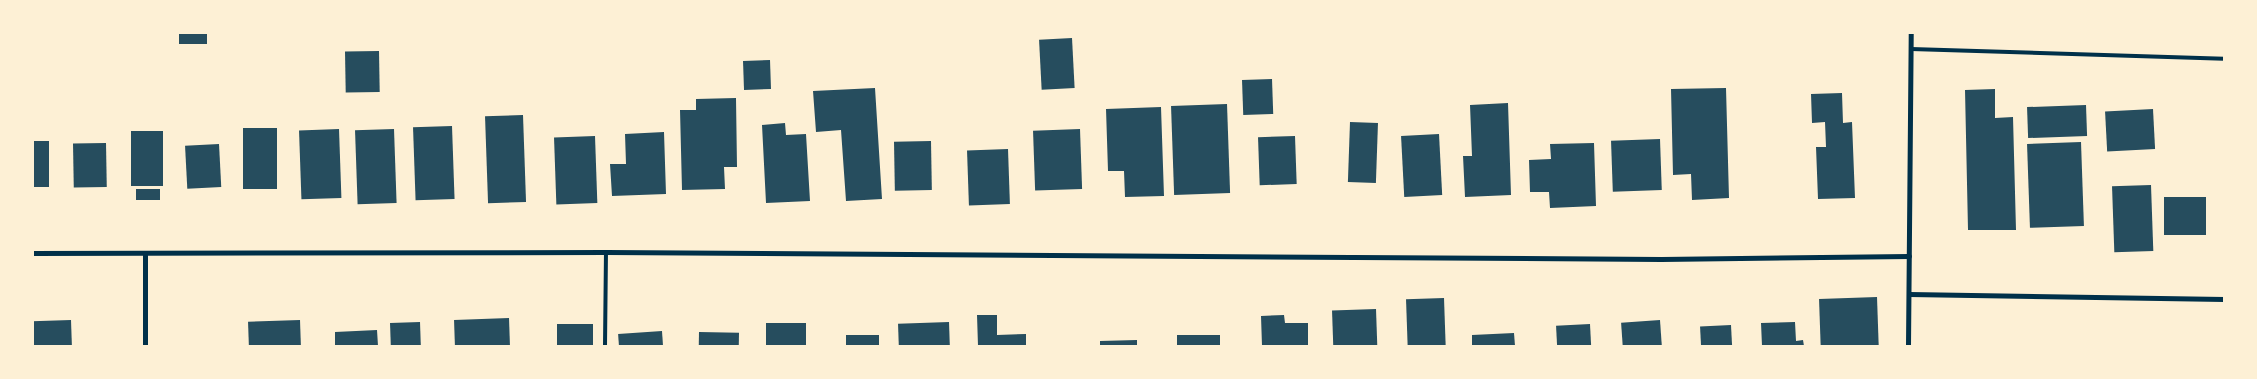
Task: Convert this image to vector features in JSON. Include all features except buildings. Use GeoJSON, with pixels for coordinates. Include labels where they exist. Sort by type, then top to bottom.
{"type":"FeatureCollection","features":[{"type":"Feature","properties":{"kind":"street"},"geometry":{"type":"LineString","coordinates":[[1908,346],[1911,32]]}},
{"type":"Feature","properties":{"kind":"street"},"geometry":{"type":"LineString","coordinates":[[32,253],[606,252],[1661,259],[1909,256]]}},
{"type":"Feature","properties":{"kind":"street"},"geometry":{"type":"LineString","coordinates":[[144,254],[145,346]]}},
{"type":"Feature","properties":{"kind":"street"},"geometry":{"type":"LineString","coordinates":[[1909,294],[2224,299]]}},
{"type":"Feature","properties":{"kind":"lane"},"geometry":{"type":"LineString","coordinates":[[1911,49],[2224,59]]}},
{"type":"Feature","properties":{"kind":"lane"},"geometry":{"type":"LineString","coordinates":[[605,346],[606,252]]}}]}
